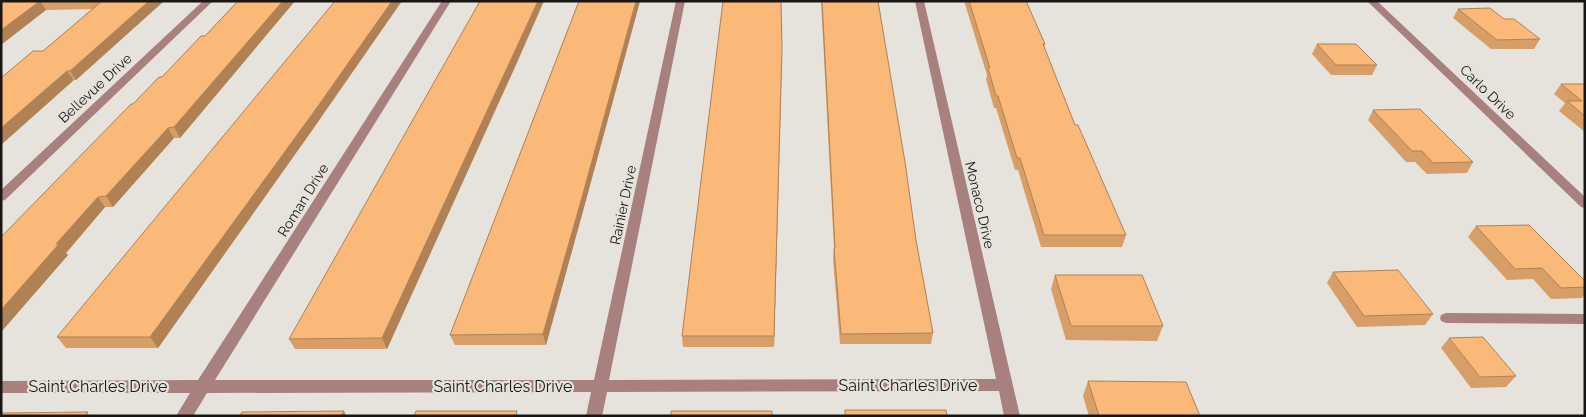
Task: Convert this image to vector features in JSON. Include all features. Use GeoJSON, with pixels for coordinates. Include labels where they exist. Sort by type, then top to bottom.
{"type":"FeatureCollection","features":[{"type":"Feature","properties":{"kind":"street","name":"Bellevue Drive"},"geometry":{"type":"LineString","coordinates":[[1,197],[209,1]]}},
{"type":"Feature","properties":{"kind":"street","name":"Roman Drive"},"geometry":{"type":"LineString","coordinates":[[184,416],[447,1]]}},
{"type":"Feature","properties":{"kind":"street","name":"Rainier Drive"},"geometry":{"type":"LineString","coordinates":[[594,416],[681,1]]}},
{"type":"Feature","properties":{"kind":"street","name":"Monaco Drive"},"geometry":{"type":"LineString","coordinates":[[919,1],[1012,416]]}},
{"type":"Feature","properties":{"kind":"street","name":"Carlo Drive"},"geometry":{"type":"LineString","coordinates":[[1371,1],[1585,204]]}},
{"type":"Feature","properties":{"kind":"street","name":"Saint Charles Drive"},"geometry":{"type":"LineString","coordinates":[[1,387],[1005,385]]}},
{"type":"Feature","properties":{"kind":"lane"},"geometry":{"type":"LineString","coordinates":[[1446,318],[1585,319]]}},
{"type":"Feature","properties":{"kind":"building"},"geometry":{"type":"Polygon","coordinates":[[[1,1],[40,1],[1,30],[1,1]]]}},
{"type":"Feature","properties":{"kind":"building"},"geometry":{"type":"Polygon","coordinates":[[[102,1],[149,1],[70,71],[67,71],[1,128],[1,78],[33,51],[43,51],[102,1]]]}},
{"type":"Feature","properties":{"kind":"building"},"geometry":{"type":"Polygon","coordinates":[[[238,1],[283,1],[174,127],[168,128],[106,196],[98,197],[1,310],[1,237],[131,104],[159,77],[162,77],[201,36],[205,36],[238,1]]]}},
{"type":"Feature","properties":{"kind":"building"},"geometry":{"type":"Polygon","coordinates":[[[335,1],[392,1],[150,337],[57,337],[335,1]]]}},
{"type":"Feature","properties":{"kind":"building"},"geometry":{"type":"Polygon","coordinates":[[[480,1],[538,1],[382,338],[289,339],[480,1]]]}},
{"type":"Feature","properties":{"kind":"building"},"geometry":{"type":"Polygon","coordinates":[[[579,1],[636,1],[543,334],[450,335],[579,1]]]}},
{"type":"Feature","properties":{"kind":"building"},"geometry":{"type":"Polygon","coordinates":[[[723,1],[781,1],[782,48],[774,336],[682,336],[723,1]]]}},
{"type":"Feature","properties":{"kind":"building"},"geometry":{"type":"Polygon","coordinates":[[[822,1],[878,1],[916,240],[933,333],[841,334],[834,248],[822,1]]]}},
{"type":"Feature","properties":{"kind":"building"},"geometry":{"type":"Polygon","coordinates":[[[969,1],[1026,1],[1045,44],[1043,44],[1075,125],[1078,125],[1126,235],[1044,235],[1020,158],[1017,158],[998,96],[996,96],[988,68],[990,68],[969,1]]]}},
{"type":"Feature","properties":{"kind":"building"},"geometry":{"type":"Polygon","coordinates":[[[1490,8],[1504,19],[1514,19],[1540,39],[1497,40],[1458,9],[1490,8]]]}},
{"type":"Feature","properties":{"kind":"building"},"geometry":{"type":"Polygon","coordinates":[[[1317,44],[1356,44],[1377,65],[1336,65],[1317,44]]]}},
{"type":"Feature","properties":{"kind":"building"},"geometry":{"type":"Polygon","coordinates":[[[1561,84],[1585,84],[1585,116],[1567,101],[1582,101],[1561,84]]]}},
{"type":"Feature","properties":{"kind":"building"},"geometry":{"type":"Polygon","coordinates":[[[1420,109],[1473,162],[1433,163],[1422,151],[1412,151],[1373,110],[1420,109]]]}},
{"type":"Feature","properties":{"kind":"building"},"geometry":{"type":"Polygon","coordinates":[[[1529,225],[1585,281],[1585,287],[1561,288],[1542,268],[1515,269],[1476,226],[1529,225]]]}},
{"type":"Feature","properties":{"kind":"building"},"geometry":{"type":"Polygon","coordinates":[[[1398,270],[1433,314],[1364,316],[1333,272],[1398,270]]]}},
{"type":"Feature","properties":{"kind":"building"},"geometry":{"type":"Polygon","coordinates":[[[1055,275],[1142,275],[1163,326],[1071,326],[1055,275]]]}},
{"type":"Feature","properties":{"kind":"building"},"geometry":{"type":"Polygon","coordinates":[[[1483,337],[1516,376],[1480,377],[1449,338],[1483,337]]]}},
{"type":"Feature","properties":{"kind":"building"},"geometry":{"type":"Polygon","coordinates":[[[1088,381],[1186,382],[1200,416],[1099,416],[1088,381]]]}},
{"type":"Feature","properties":{"kind":"building"},"geometry":{"type":"Polygon","coordinates":[[[845,410],[946,410],[947,416],[845,416],[845,410]]]}},
{"type":"Feature","properties":{"kind":"building"},"geometry":{"type":"Polygon","coordinates":[[[344,411],[341,416],[240,416],[242,412],[344,411]]]}},
{"type":"Feature","properties":{"kind":"building"},"geometry":{"type":"Polygon","coordinates":[[[416,411],[517,411],[516,416],[414,416],[416,411]]]}},
{"type":"Feature","properties":{"kind":"building"},"geometry":{"type":"Polygon","coordinates":[[[671,411],[772,411],[772,416],[671,416],[671,411]]]}},
{"type":"Feature","properties":{"kind":"building"},"geometry":{"type":"Polygon","coordinates":[[[88,412],[86,416],[1,416],[1,413],[88,412]]]}}]}
